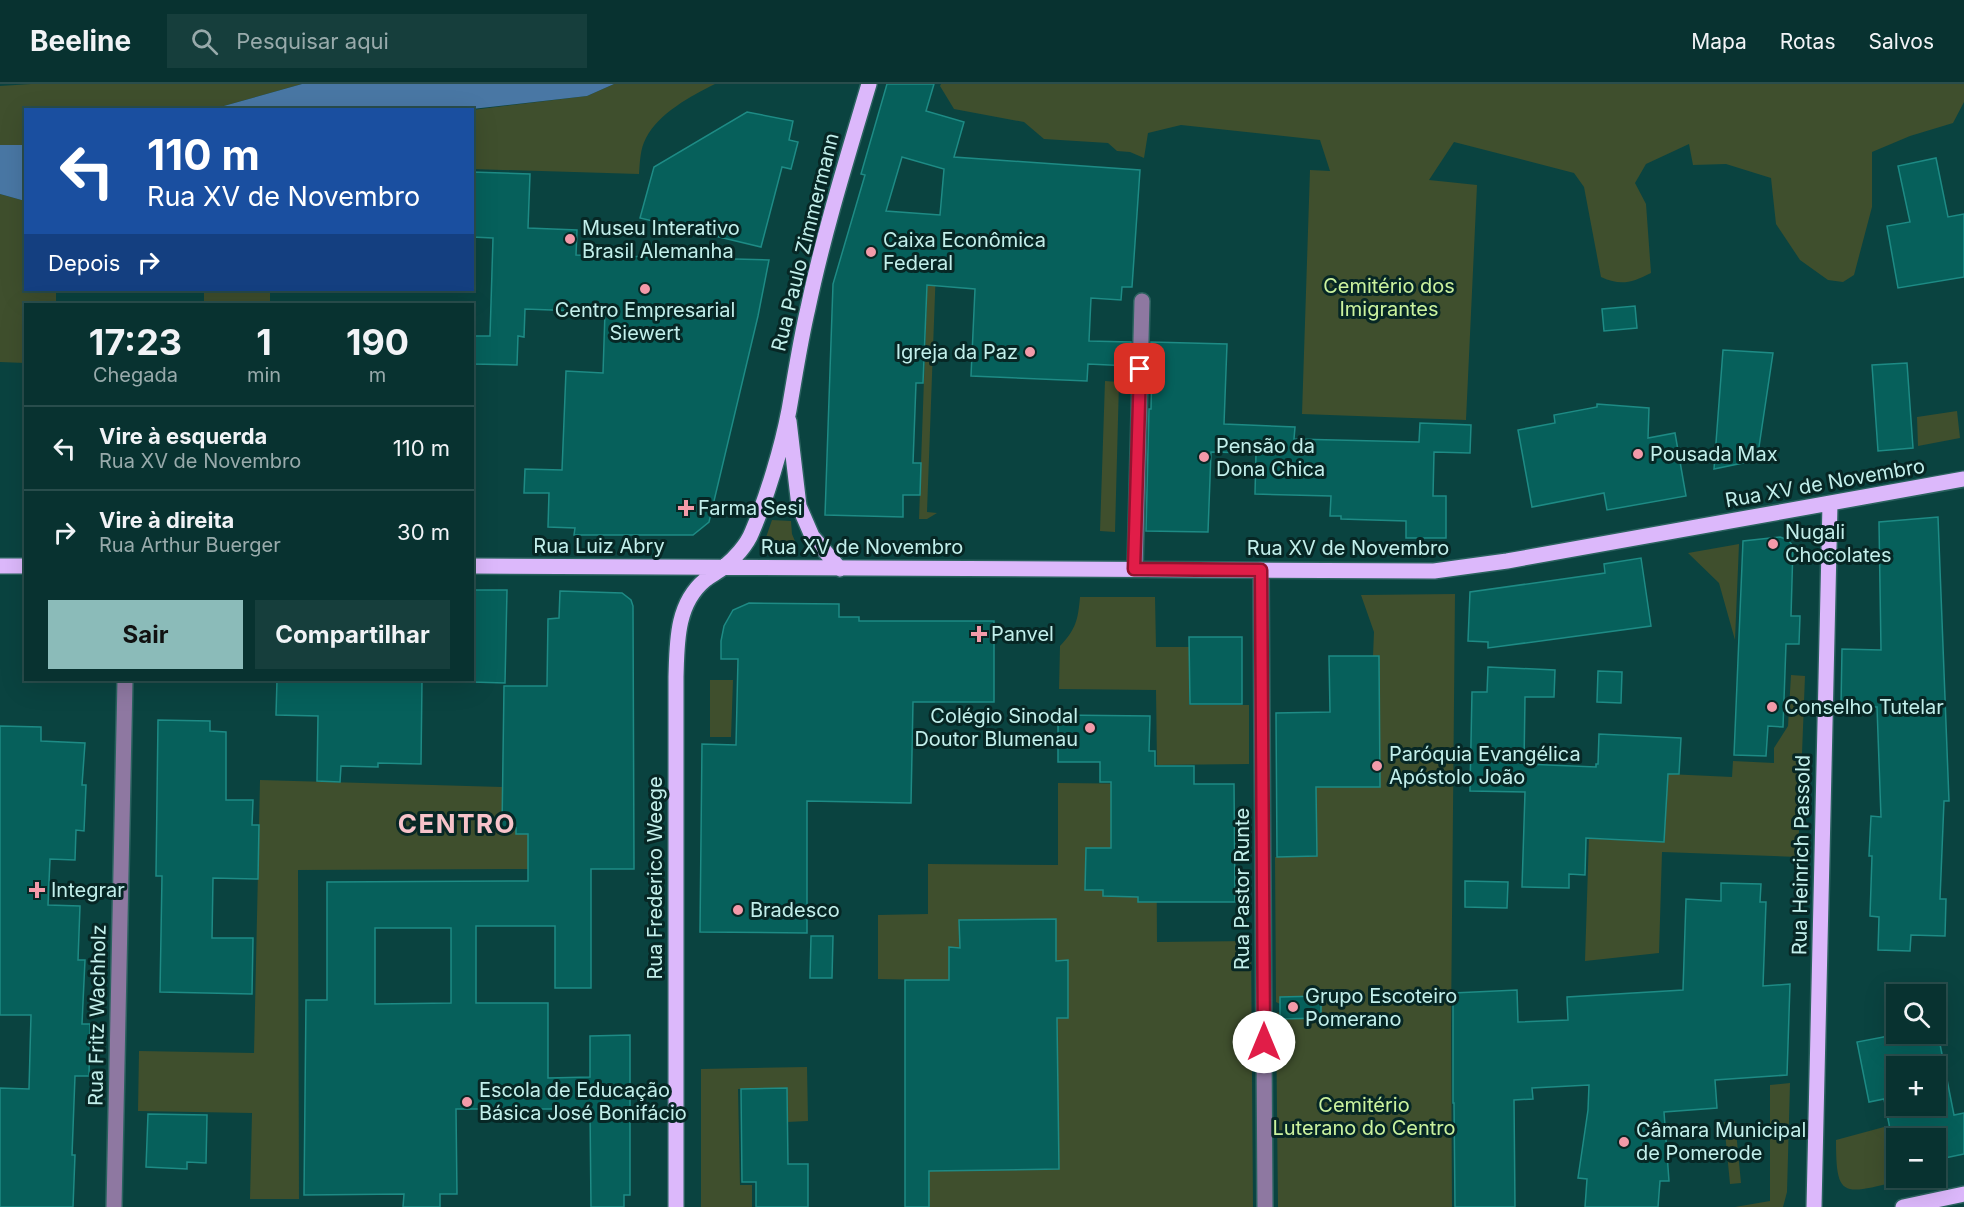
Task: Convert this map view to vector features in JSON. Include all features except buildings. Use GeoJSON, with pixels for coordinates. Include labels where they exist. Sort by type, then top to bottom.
{"type":"FeatureCollection","features":[{"type":"Feature","properties":{"kind":"main road","name":"Rua Paulo Zimmermann"},"geometry":{"type":"LineString","coordinates":[[725,567],[751,535],[775,463],[788,412],[805,318],[822,247],[869,84]]}},
{"type":"Feature","properties":{"kind":"main road","name":"Rua Paulo Zimmermann"},"geometry":{"type":"LineString","coordinates":[[788,412],[799,506],[812,536],[840,569]]}},
{"type":"Feature","properties":{"kind":"main road","name":"Rua XV de Novembro"},"geometry":{"type":"LineString","coordinates":[[725,567],[1395,572],[1462,568],[1964,479]]}},
{"type":"Feature","properties":{"kind":"main road","name":"Rua Heinrich Passold"},"geometry":{"type":"LineString","coordinates":[[1814,1207],[1830,504]]}},
{"type":"Feature","properties":{"kind":"main road"},"geometry":{"type":"LineString","coordinates":[[0,566],[24,566]]}},
{"type":"Feature","properties":{"kind":"main road","name":"Rua Luiz Abry"},"geometry":{"type":"LineString","coordinates":[[474,566],[725,567]]}},
{"type":"Feature","properties":{"kind":"main road","name":"Rua Frederico Weege"},"geometry":{"type":"LineString","coordinates":[[676,1207],[676,645],[678,627],[684,609],[694,592],[704,580],[725,567]]}},
{"type":"Feature","properties":{"kind":"main road"},"geometry":{"type":"LineString","coordinates":[[1904,1207],[1964,1194]]}},
{"type":"Feature","properties":{"kind":"street"},"geometry":{"type":"LineString","coordinates":[[1134,569],[1142,301]]}},
{"type":"Feature","properties":{"kind":"street","name":"Rua Pastor Runte"},"geometry":{"type":"LineString","coordinates":[[1261,570],[1265,1207]]}},
{"type":"Feature","properties":{"kind":"street","name":"Rua Fritz Wachholz"},"geometry":{"type":"LineString","coordinates":[[114,1207],[125,681]]}},
{"type":"Feature","properties":{"kind":"green space"},"geometry":{"type":"Polygon","coordinates":[[[302,84],[217,108],[24,108],[24,145],[0,145],[0,86],[302,84]]]}},
{"type":"Feature","properties":{"kind":"green space"},"geometry":{"type":"Polygon","coordinates":[[[614,84],[715,84],[676,106],[652,129],[643,147],[639,174],[474,169],[474,110],[587,96],[614,84]]]}},
{"type":"Feature","properties":{"kind":"green space","name":"Cemitério dos Imigrantes"},"geometry":{"type":"Polygon","coordinates":[[[941,84],[1964,84],[1964,102],[1953,123],[1910,136],[1872,152],[1872,207],[1854,275],[1843,282],[1828,280],[1800,260],[1776,224],[1771,178],[1726,164],[1693,165],[1689,144],[1646,164],[1635,183],[1646,204],[1651,273],[1632,281],[1614,282],[1601,277],[1584,187],[1574,173],[1454,142],[1429,180],[1477,185],[1466,420],[1302,414],[1310,170],[1330,171],[1320,140],[1181,125],[1148,133],[1144,158],[1130,152],[1117,151],[1108,143],[1044,139],[1024,122],[954,109],[940,86],[941,84]]]}},
{"type":"Feature","properties":{"kind":"green space"},"geometry":{"type":"Polygon","coordinates":[[[0,194],[24,201],[24,291],[56,291],[56,303],[24,303],[24,363],[0,362],[0,194]]]}},
{"type":"Feature","properties":{"kind":"green space"},"geometry":{"type":"Polygon","coordinates":[[[929,240],[937,240],[927,512],[937,513],[927,519],[919,519],[929,240]]]}},
{"type":"Feature","properties":{"kind":"green space"},"geometry":{"type":"Polygon","coordinates":[[[204,291],[270,291],[270,303],[204,303],[204,291]]]}},
{"type":"Feature","properties":{"kind":"green space"},"geometry":{"type":"Polygon","coordinates":[[[1105,381],[1119,382],[1115,532],[1100,531],[1105,381]]]}},
{"type":"Feature","properties":{"kind":"green space"},"geometry":{"type":"Polygon","coordinates":[[[1957,411],[1960,438],[1918,446],[1917,417],[1957,411]]]}},
{"type":"Feature","properties":{"kind":"green space"},"geometry":{"type":"Polygon","coordinates":[[[772,520],[791,521],[792,534],[797,546],[763,546],[772,520]]]}},
{"type":"Feature","properties":{"kind":"green space"},"geometry":{"type":"Polygon","coordinates":[[[1739,544],[1735,640],[1719,583],[1688,553],[1739,544]]]}},
{"type":"Feature","properties":{"kind":"green space","name":"Cemitério Luterano do Centro"},"geometry":{"type":"Polygon","coordinates":[[[1455,594],[1451,1026],[1452,1207],[1278,1207],[1276,1013],[1280,1012],[1280,1004],[1276,1002],[1275,857],[1317,856],[1316,787],[1379,787],[1379,656],[1373,656],[1374,632],[1361,595],[1455,594]]]}},
{"type":"Feature","properties":{"kind":"green space"},"geometry":{"type":"Polygon","coordinates":[[[1080,597],[1155,597],[1156,647],[1189,647],[1189,705],[1249,705],[1249,764],[1157,765],[1156,690],[1059,689],[1060,646],[1075,624],[1080,597]]]}},
{"type":"Feature","properties":{"kind":"green space"},"geometry":{"type":"Polygon","coordinates":[[[1791,675],[1805,676],[1798,857],[1662,852],[1659,953],[1585,961],[1590,804],[1622,839],[1664,842],[1668,774],[1732,777],[1733,761],[1774,763],[1774,748],[1788,726],[1791,675]]]}},
{"type":"Feature","properties":{"kind":"green space"},"geometry":{"type":"Polygon","coordinates":[[[710,680],[733,680],[731,737],[710,737],[710,680]]]}},
{"type":"Feature","properties":{"kind":"green space"},"geometry":{"type":"Polygon","coordinates":[[[260,780],[502,787],[502,828],[516,828],[517,834],[528,834],[528,869],[298,870],[299,1199],[250,1199],[252,1113],[138,1111],[139,1051],[254,1053],[260,780]]]}},
{"type":"Feature","properties":{"kind":"green space"},"geometry":{"type":"Polygon","coordinates":[[[1058,783],[1156,784],[1157,942],[1251,941],[1253,1207],[929,1207],[928,980],[878,979],[878,915],[928,914],[928,864],[1058,865],[1058,783]]]}},
{"type":"Feature","properties":{"kind":"green space"},"geometry":{"type":"Polygon","coordinates":[[[807,1067],[808,1121],[787,1122],[787,1088],[738,1089],[740,1185],[752,1185],[752,1207],[701,1207],[701,1069],[807,1067]]]}},
{"type":"Feature","properties":{"kind":"green space"},"geometry":{"type":"Polygon","coordinates":[[[1790,1083],[1787,1192],[1783,1207],[1735,1207],[1770,1201],[1770,1085],[1790,1083]]]}},
{"type":"Feature","properties":{"kind":"green space"},"geometry":{"type":"Polygon","coordinates":[[[1735,1121],[1741,1183],[1730,1184],[1724,1122],[1735,1121]]]}},
{"type":"Feature","properties":{"kind":"green space"},"geometry":{"type":"Polygon","coordinates":[[[1884,1127],[1886,1184],[1863,1189],[1846,1187],[1841,1182],[1838,1172],[1836,1140],[1884,1127]]]}},
{"type":"Feature","properties":{"kind":"water"},"geometry":{"type":"Polygon","coordinates":[[[302,84],[614,84],[587,96],[474,109],[217,108],[302,84]]]}},
{"type":"Feature","properties":{"kind":"water"},"geometry":{"type":"Polygon","coordinates":[[[0,145],[24,145],[24,201],[0,194],[0,145]]]}},
{"type":"Feature","properties":{"kind":"place","name":"Museu Interativo Brasil Alemanha"},"geometry":{"type":"Point","coordinates":[570,239]}},
{"type":"Feature","properties":{"kind":"place","name":"Caixa Econômica Federal"},"geometry":{"type":"Point","coordinates":[871,252]}},
{"type":"Feature","properties":{"kind":"place","name":"Centro Empresarial Siewert"},"geometry":{"type":"Point","coordinates":[645,289]}},
{"type":"Feature","properties":{"kind":"place","name":"Igreja da Paz"},"geometry":{"type":"Point","coordinates":[1030,352]}},
{"type":"Feature","properties":{"kind":"place","name":"Pousada Max"},"geometry":{"type":"Point","coordinates":[1638,454]}},
{"type":"Feature","properties":{"kind":"place","name":"Pensão da Dona Chica"},"geometry":{"type":"Point","coordinates":[1204,457]}},
{"type":"Feature","properties":{"kind":"place","name":"Farma Sesi"},"geometry":{"type":"Point","coordinates":[686,508]}},
{"type":"Feature","properties":{"kind":"place","name":"Nugali Chocolates"},"geometry":{"type":"Point","coordinates":[1773,544]}},
{"type":"Feature","properties":{"kind":"place","name":"Panvel"},"geometry":{"type":"Point","coordinates":[979,634]}},
{"type":"Feature","properties":{"kind":"place","name":"Conselho Tutelar"},"geometry":{"type":"Point","coordinates":[1772,707]}},
{"type":"Feature","properties":{"kind":"place","name":"Colégio Sinodal Doutor Blumenau"},"geometry":{"type":"Point","coordinates":[1090,728]}},
{"type":"Feature","properties":{"kind":"place","name":"Paróquia Evangélica Apóstolo João"},"geometry":{"type":"Point","coordinates":[1377,766]}},
{"type":"Feature","properties":{"kind":"place","name":"Integrar"},"geometry":{"type":"Point","coordinates":[37,890]}},
{"type":"Feature","properties":{"kind":"place","name":"Bradesco"},"geometry":{"type":"Point","coordinates":[738,910]}},
{"type":"Feature","properties":{"kind":"place","name":"Grupo Escoteiro Pomerano"},"geometry":{"type":"Point","coordinates":[1293,1007]}},
{"type":"Feature","properties":{"kind":"place","name":"Escola de Educação Básica José Bonifácio"},"geometry":{"type":"Point","coordinates":[467,1102]}},
{"type":"Feature","properties":{"kind":"place","name":"Câmara Municipal de Pomerode"},"geometry":{"type":"Point","coordinates":[1624,1142]}},
{"type":"Feature","properties":{"kind":"district","name":"CENTRO"},"geometry":{"type":"Point","coordinates":[457,824]}},
{"type":"Feature","properties":{"kind":"route"},"geometry":{"type":"LineString","coordinates":[[1140,369],[1134,569],[1261,570],[1264,1042]]}}]}
